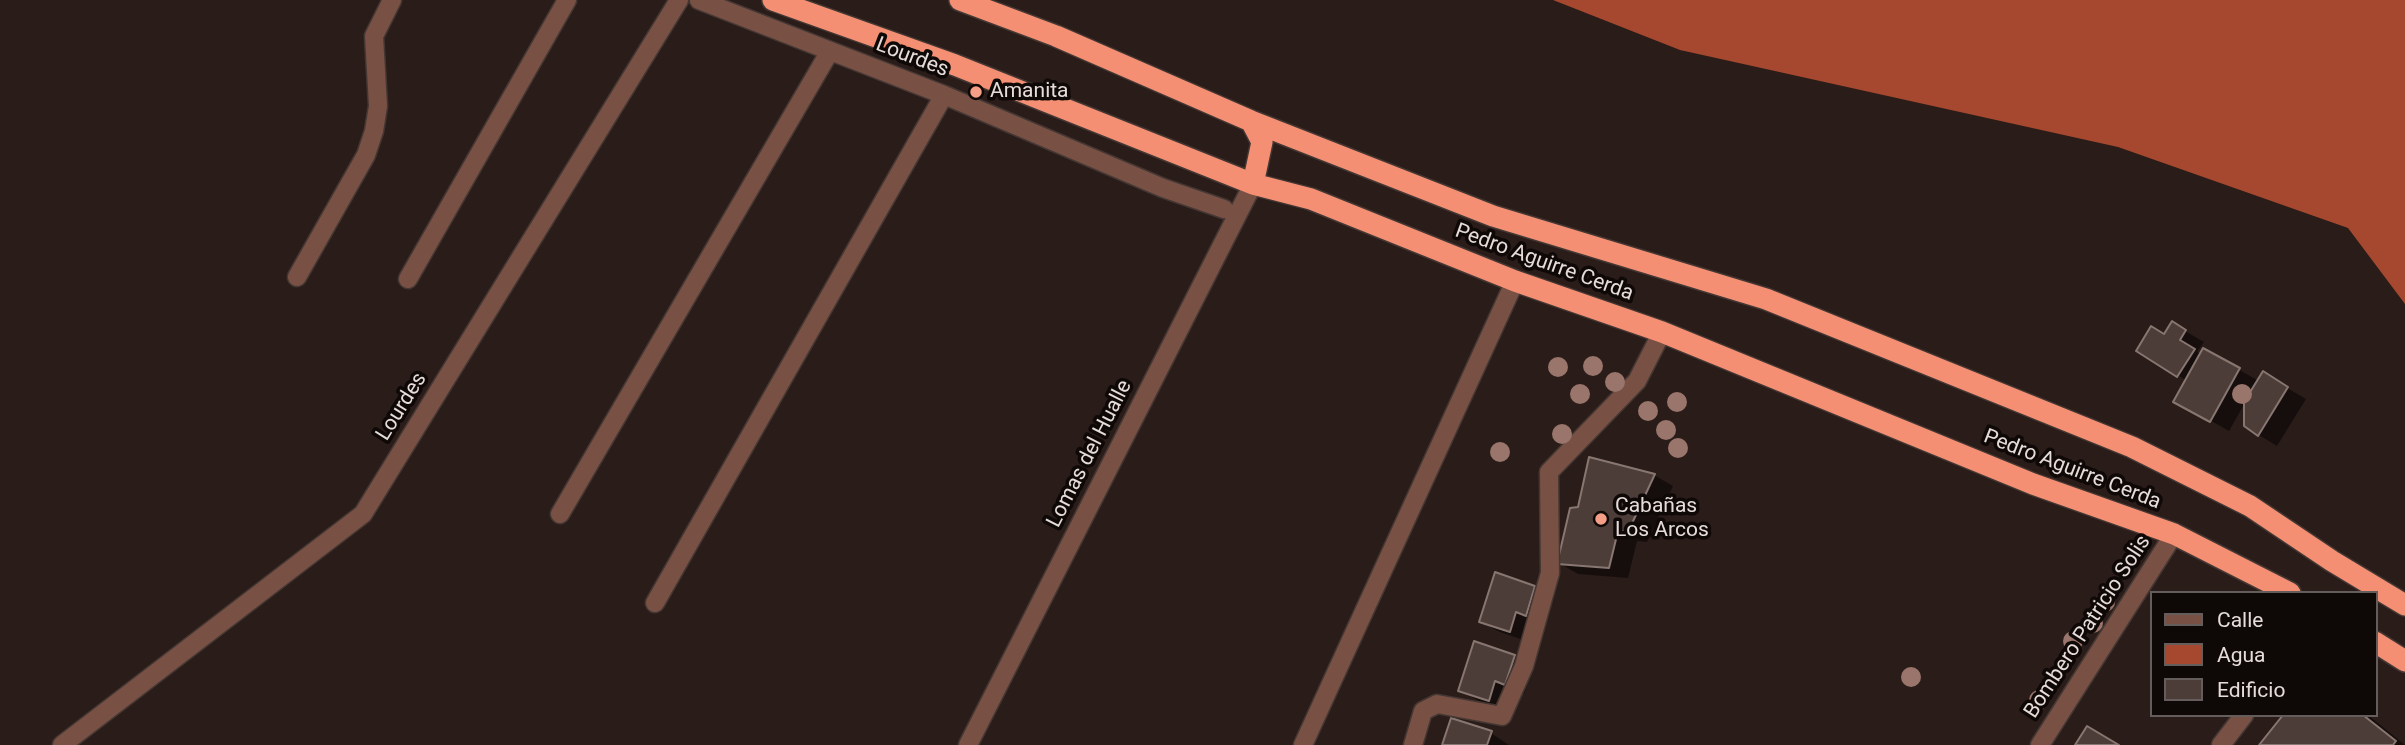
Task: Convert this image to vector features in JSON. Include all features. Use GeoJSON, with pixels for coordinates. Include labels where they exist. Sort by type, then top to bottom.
{"type":"FeatureCollection","features":[{"type":"Feature","properties":{"kind":"highway","name":"Pedro Aguirre Cerda"},"geometry":{"type":"LineString","coordinates":[[773,0],[954,65],[1253,184],[1311,199],[1515,281],[1662,332],[2033,484],[2174,534],[2286,591]]}},
{"type":"Feature","properties":{"kind":"highway","name":"Pedro Aguirre Cerda"},"geometry":{"type":"LineString","coordinates":[[960,0],[1056,36],[1251,121],[1493,216],[1766,299],[2132,447],[2250,506],[2397,600]]}},
{"type":"Feature","properties":{"kind":"highway"},"geometry":{"type":"LineString","coordinates":[[1251,121],[1262,142],[1253,184]]}},
{"type":"Feature","properties":{"kind":"highway"},"geometry":{"type":"LineString","coordinates":[[1253,184],[1273,149],[1287,135]]}},
{"type":"Feature","properties":{"kind":"highway"},"geometry":{"type":"LineString","coordinates":[[2377,596],[2397,600]]}},
{"type":"Feature","properties":{"kind":"highway"},"geometry":{"type":"LineString","coordinates":[[2377,643],[2405,661]]}},
{"type":"Feature","properties":{"kind":"street"},"geometry":{"type":"LineString","coordinates":[[297,277],[366,155],[378,106],[374,36],[392,0]]}},
{"type":"Feature","properties":{"kind":"street"},"geometry":{"type":"LineString","coordinates":[[408,279],[567,0]]}},
{"type":"Feature","properties":{"kind":"street","name":"Lourdes"},"geometry":{"type":"LineString","coordinates":[[62,745],[363,514],[679,0]]}},
{"type":"Feature","properties":{"kind":"street","name":"Lourdes"},"geometry":{"type":"LineString","coordinates":[[699,0],[944,95],[1105,164],[1224,209]]}},
{"type":"Feature","properties":{"kind":"street"},"geometry":{"type":"LineString","coordinates":[[560,514],[830,51]]}},
{"type":"Feature","properties":{"kind":"street"},"geometry":{"type":"LineString","coordinates":[[655,603],[944,95]]}},
{"type":"Feature","properties":{"kind":"street","name":"Lomas del Hualle"},"geometry":{"type":"LineString","coordinates":[[968,745],[1253,184]]}},
{"type":"Feature","properties":{"kind":"street"},"geometry":{"type":"LineString","coordinates":[[1303,745],[1515,281]]}},
{"type":"Feature","properties":{"kind":"street"},"geometry":{"type":"LineString","coordinates":[[1413,745],[1423,711],[1437,704],[1502,716],[1524,666],[1550,573],[1549,472],[1637,380],[1662,332]]}},
{"type":"Feature","properties":{"kind":"street","name":"Bombero Patricio Solis"},"geometry":{"type":"LineString","coordinates":[[2040,745],[2174,534]]}},
{"type":"Feature","properties":{"kind":"street"},"geometry":{"type":"LineString","coordinates":[[2221,745],[2242,717]]}},
{"type":"Feature","properties":{"kind":"water"},"geometry":{"type":"Polygon","coordinates":[[[1553,0],[2405,0],[2405,304],[2348,228],[2118,147],[1680,50],[1553,0]]]}},
{"type":"Feature","properties":{"kind":"building"},"geometry":{"type":"Polygon","coordinates":[[[2172,321],[2186,330],[2180,340],[2195,349],[2177,377],[2136,351],[2151,326],[2164,334],[2172,321]]]}},
{"type":"Feature","properties":{"kind":"building"},"geometry":{"type":"Polygon","coordinates":[[[2203,348],[2240,368],[2210,422],[2173,402],[2203,348]]]}},
{"type":"Feature","properties":{"kind":"building"},"geometry":{"type":"Polygon","coordinates":[[[2263,371],[2288,387],[2258,436],[2244,426],[2244,402],[2263,371]]]}},
{"type":"Feature","properties":{"kind":"building","name":"Cabañas Los Arcos"},"geometry":{"type":"Polygon","coordinates":[[[1589,457],[1655,474],[1628,532],[1618,531],[1609,568],[1557,564],[1570,508],[1578,507],[1589,457]]]}},
{"type":"Feature","properties":{"kind":"building"},"geometry":{"type":"Polygon","coordinates":[[[1495,572],[1535,586],[1526,616],[1516,612],[1510,632],[1479,622],[1495,572]]]}},
{"type":"Feature","properties":{"kind":"building"},"geometry":{"type":"Polygon","coordinates":[[[1474,641],[1515,655],[1505,685],[1495,681],[1489,701],[1458,691],[1474,641]]]}},
{"type":"Feature","properties":{"kind":"building"},"geometry":{"type":"Polygon","coordinates":[[[2281,717],[2366,717],[2396,741],[2393,745],[2259,745],[2281,717]]]}},
{"type":"Feature","properties":{"kind":"building"},"geometry":{"type":"Polygon","coordinates":[[[1451,718],[1492,731],[1487,745],[1442,745],[1451,718]]]}},
{"type":"Feature","properties":{"kind":"building"},"geometry":{"type":"Polygon","coordinates":[[[2087,726],[2119,745],[2075,745],[2087,726]]]}},
{"type":"Feature","properties":{"kind":"place","name":"Amanita"},"geometry":{"type":"Point","coordinates":[976,92]}},
{"type":"Feature","properties":{"kind":"place","name":"Cabañas Los Arcos"},"geometry":{"type":"Point","coordinates":[1601,519]}}]}
